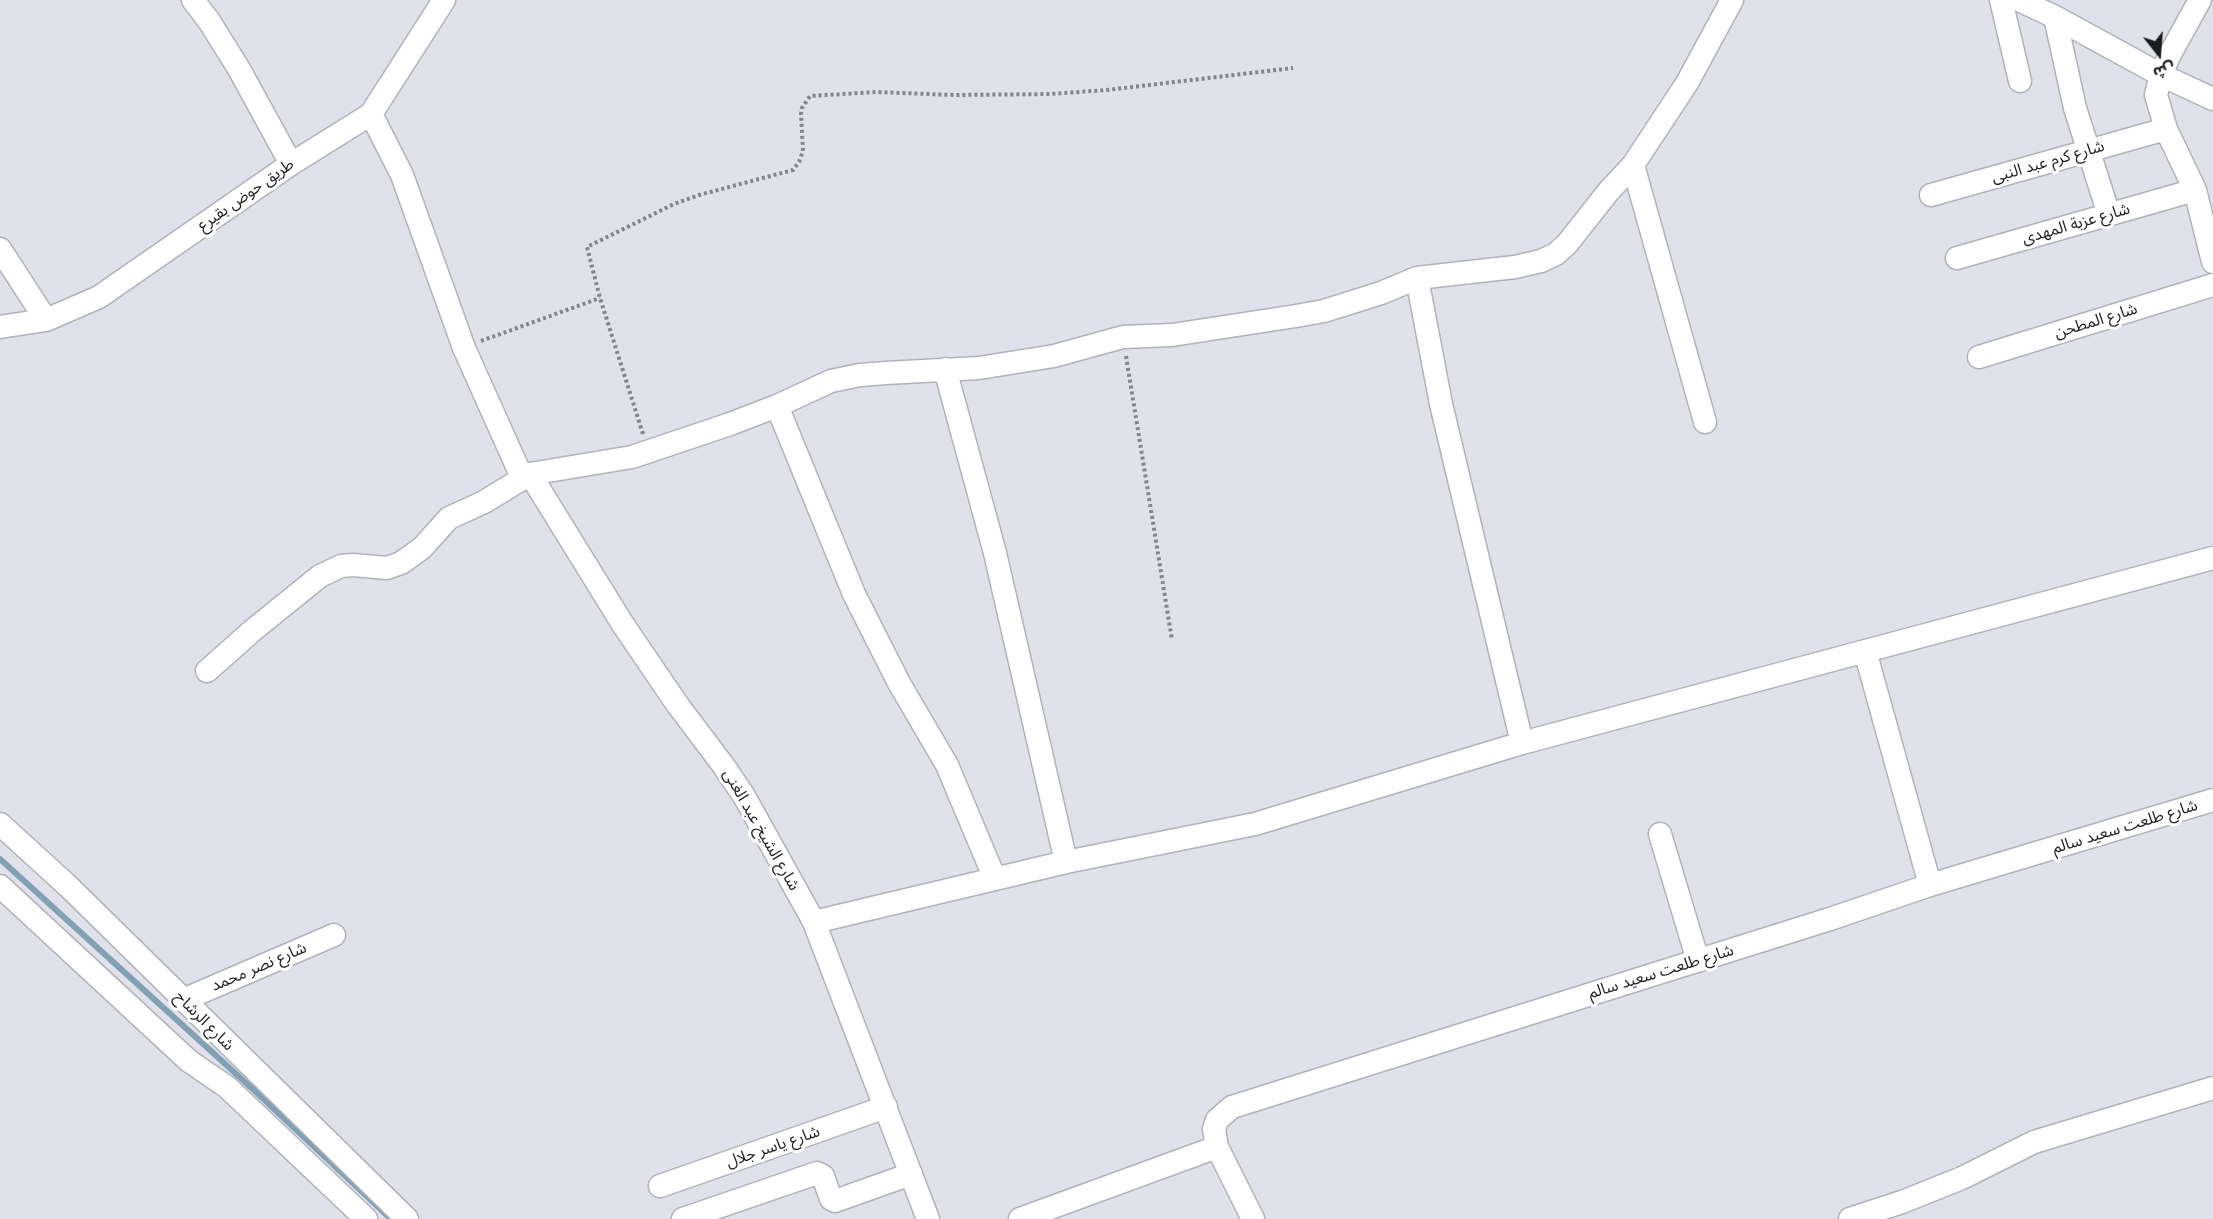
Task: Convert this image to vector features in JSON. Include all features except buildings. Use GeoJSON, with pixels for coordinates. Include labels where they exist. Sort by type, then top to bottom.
{"type":"FeatureCollection","features":[{"type":"Feature","properties":{"kind":"street"},"geometry":{"type":"LineString","coordinates":[[192,0],[209,21],[239,69],[291,164]]}},
{"type":"Feature","properties":{"kind":"street","name":"طريق حوض بقيرع"},"geometry":{"type":"LineString","coordinates":[[0,327],[46,320],[82,306],[115,287],[291,164],[371,114],[444,0]]}},
{"type":"Feature","properties":{"kind":"street"},"geometry":{"type":"LineString","coordinates":[[207,671],[320,576],[341,566],[387,568],[401,563],[422,548],[449,518],[484,502],[530,474],[632,457],[777,406],[831,381],[860,375],[980,368],[1054,357],[1123,337],[1172,335],[1324,311],[1381,293],[1417,278],[1515,267],[1540,261],[1556,254],[1633,165],[1682,91],[1732,0]]}},
{"type":"Feature","properties":{"kind":"street"},"geometry":{"type":"LineString","coordinates":[[2001,0],[2020,81]]}},
{"type":"Feature","properties":{"kind":"street"},"geometry":{"type":"LineString","coordinates":[[2019,0],[2161,75],[2213,99]]}},
{"type":"Feature","properties":{"kind":"street"},"geometry":{"type":"LineString","coordinates":[[2199,0],[2161,75],[2156,95],[2166,129],[2195,190],[2213,262]]}},
{"type":"Feature","properties":{"kind":"street"},"geometry":{"type":"LineString","coordinates":[[2055,17],[2076,108],[2109,215]]}},
{"type":"Feature","properties":{"kind":"street"},"geometry":{"type":"LineString","coordinates":[[371,114],[402,175],[464,348]]}},
{"type":"Feature","properties":{"kind":"street","name":"شارع كرم عبد النبى"},"geometry":{"type":"LineString","coordinates":[[1931,195],[2166,129]]}},
{"type":"Feature","properties":{"kind":"street"},"geometry":{"type":"LineString","coordinates":[[1633,165],[1705,422]]}},
{"type":"Feature","properties":{"kind":"street","name":"شارع عزبة المهدى"},"geometry":{"type":"LineString","coordinates":[[1957,258],[2195,190]]}},
{"type":"Feature","properties":{"kind":"street"},"geometry":{"type":"LineString","coordinates":[[0,249],[46,320]]}},
{"type":"Feature","properties":{"kind":"street"},"geometry":{"type":"LineString","coordinates":[[1417,278],[1442,405],[1522,744]]}},
{"type":"Feature","properties":{"kind":"street","name":"شارع المطحن"},"geometry":{"type":"LineString","coordinates":[[1979,357],[2213,285]]}},
{"type":"Feature","properties":{"kind":"street","name":"شارع الشيخ عبد الغنى"},"geometry":{"type":"LineString","coordinates":[[464,348],[520,473],[530,474],[633,640],[744,796],[814,922],[928,1219]]}},
{"type":"Feature","properties":{"kind":"street"},"geometry":{"type":"LineString","coordinates":[[945,369],[995,553],[1066,862]]}},
{"type":"Feature","properties":{"kind":"street"},"geometry":{"type":"LineString","coordinates":[[777,406],[854,594],[889,665],[947,765],[995,879]]}},
{"type":"Feature","properties":{"kind":"street"},"geometry":{"type":"LineString","coordinates":[[814,922],[1066,862],[1255,824],[1522,744],[2213,558]]}},
{"type":"Feature","properties":{"kind":"street"},"geometry":{"type":"LineString","coordinates":[[1865,651],[1930,885]]}},
{"type":"Feature","properties":{"kind":"street","name":"شارع طلعت سعيد سالم"},"geometry":{"type":"LineString","coordinates":[[1217,1147],[1214,1129],[1217,1120],[1232,1107],[1698,961],[1930,885],[2213,800]]}},
{"type":"Feature","properties":{"kind":"street","name":"شارع الرشاح"},"geometry":{"type":"LineString","coordinates":[[0,824],[68,886],[407,1219]]}},
{"type":"Feature","properties":{"kind":"street"},"geometry":{"type":"LineString","coordinates":[[1660,834],[1698,961]]}},
{"type":"Feature","properties":{"kind":"street"},"geometry":{"type":"LineString","coordinates":[[0,886],[189,1061],[227,1087],[366,1219]]}},
{"type":"Feature","properties":{"kind":"street","name":"شارع نصر محمد"},"geometry":{"type":"LineString","coordinates":[[183,1000],[334,935]]}},
{"type":"Feature","properties":{"kind":"street"},"geometry":{"type":"LineString","coordinates":[[1850,1219],[1902,1202],[1962,1178],[2034,1142],[2213,1088]]}},
{"type":"Feature","properties":{"kind":"street","name":"شارع ياسر جلال"},"geometry":{"type":"LineString","coordinates":[[660,1186],[886,1107]]}},
{"type":"Feature","properties":{"kind":"street"},"geometry":{"type":"LineString","coordinates":[[1020,1219],[1217,1147],[1253,1219]]}},
{"type":"Feature","properties":{"kind":"street"},"geometry":{"type":"LineString","coordinates":[[682,1219],[817,1173],[823,1176],[831,1199],[835,1201],[911,1174]]}},
{"type":"Feature","properties":{"kind":"path"},"geometry":{"type":"LineString","coordinates":[[648,452],[600,298],[587,247],[674,204],[793,170],[803,151],[801,114],[810,96],[876,92],[954,95],[1050,94],[1107,90],[1293,68]]}},
{"type":"Feature","properties":{"kind":"path"},"geometry":{"type":"LineString","coordinates":[[464,348],[600,298]]}},
{"type":"Feature","properties":{"kind":"path"},"geometry":{"type":"LineString","coordinates":[[1123,337],[1172,640]]}},
{"type":"Feature","properties":{"kind":"waterway"},"geometry":{"type":"LineString","coordinates":[[0,859],[256,1092],[391,1219]]}}]}
